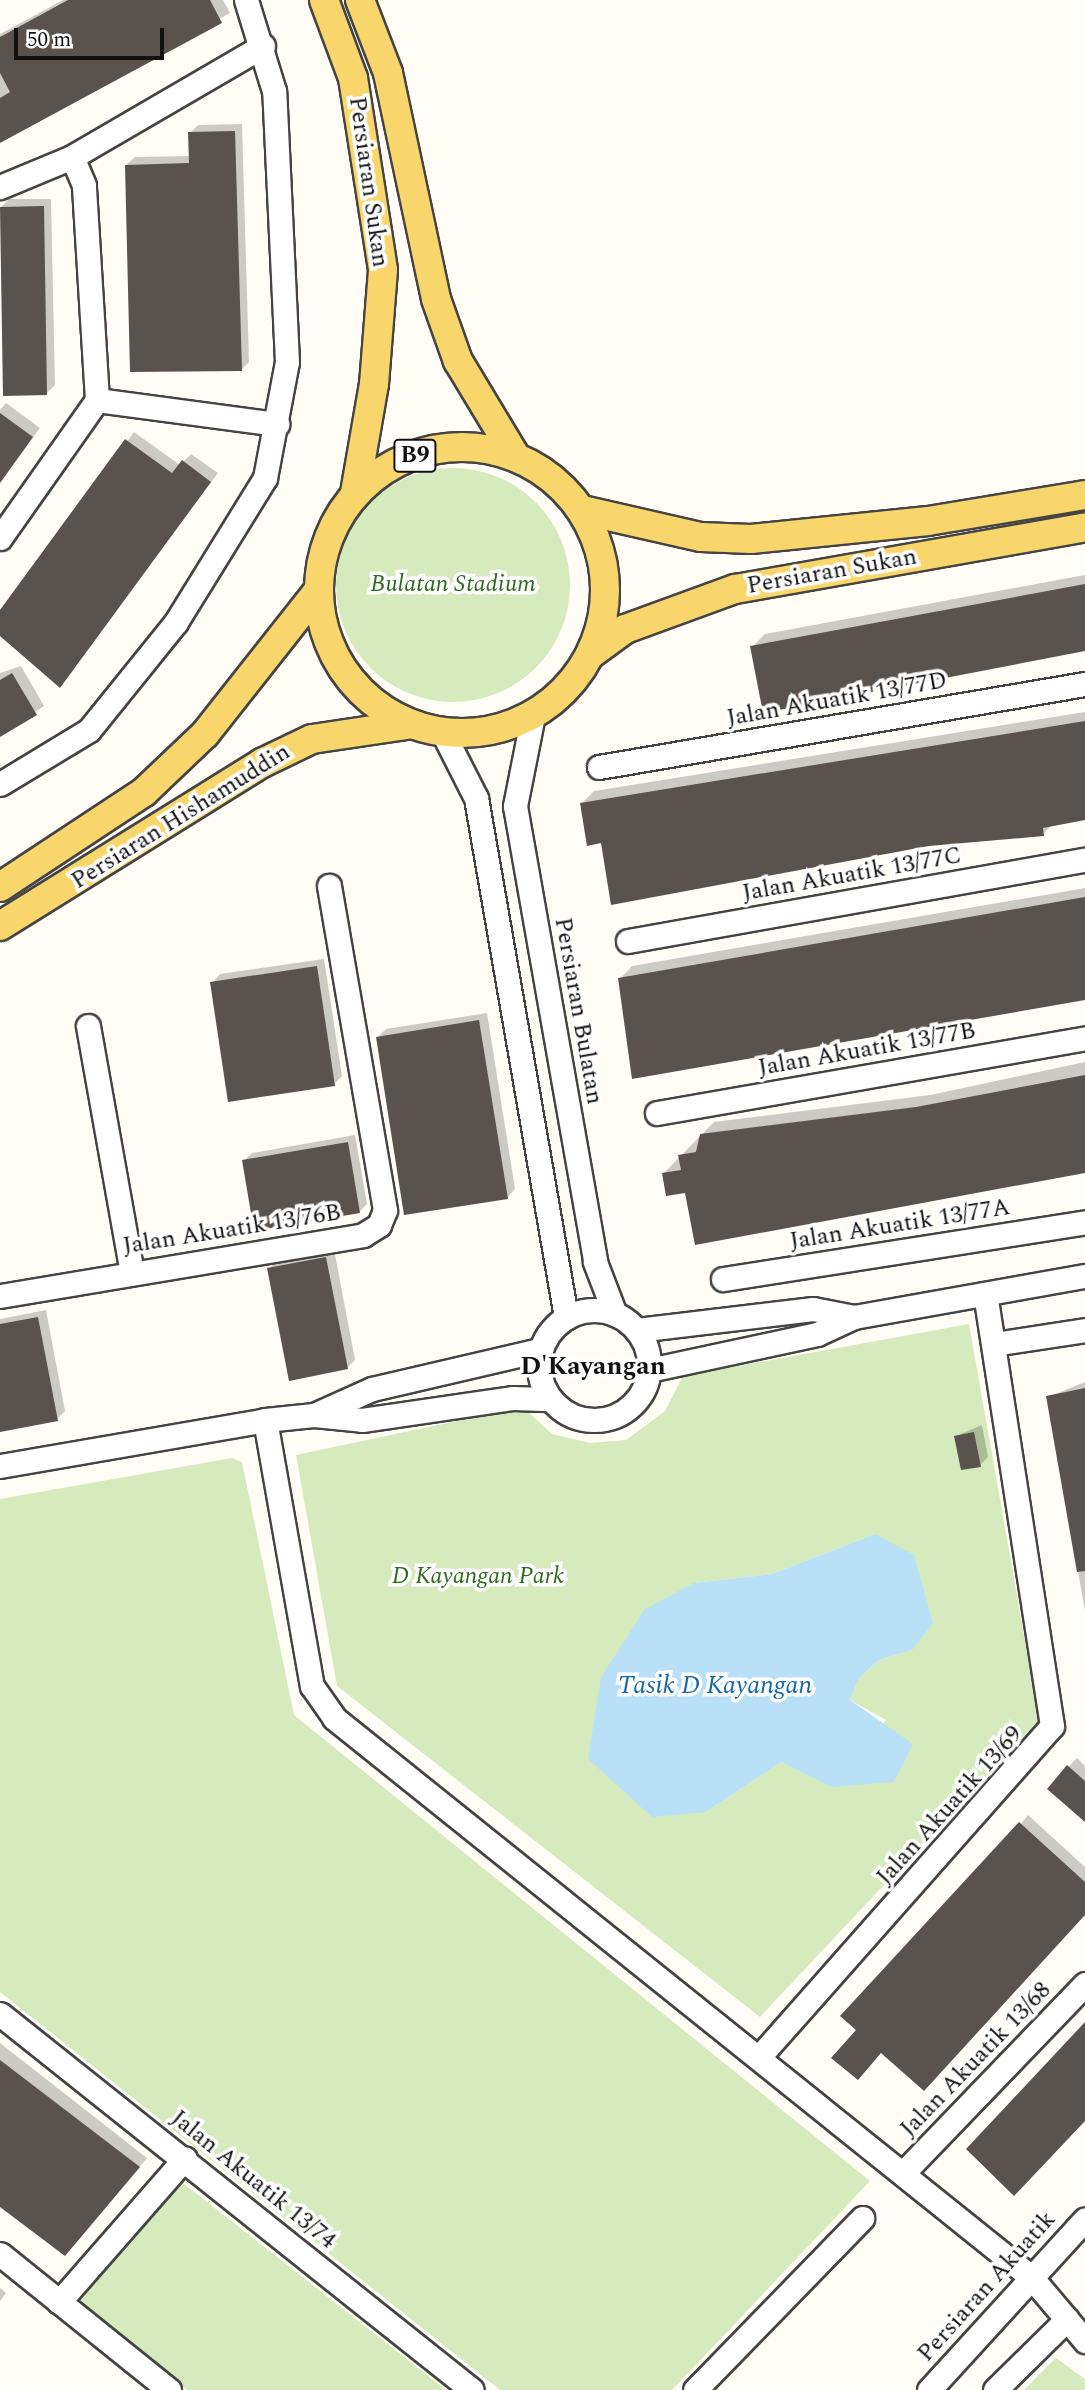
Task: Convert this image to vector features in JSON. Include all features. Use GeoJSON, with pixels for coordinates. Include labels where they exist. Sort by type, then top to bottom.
{"type":"FeatureCollection","features":[{"type":"Feature","properties":{"kind":"main road","name":"Persiaran Sukan"},"geometry":{"type":"LineString","coordinates":[[324,0],[353,78],[383,270],[374,384],[355,493]]}},
{"type":"Feature","properties":{"kind":"main road","name":"Persiaran Sukan"},"geometry":{"type":"LineString","coordinates":[[360,0],[388,73],[436,299],[458,361],[516,457]]}},
{"type":"Feature","properties":{"kind":"main road","name":"B9"},"geometry":{"type":"LineString","coordinates":[[474,447],[516,457],[557,482],[582,510],[603,556],[606,606],[591,654],[566,689],[533,715],[484,732],[444,735],[412,724],[374,703],[344,672],[325,634],[318,591],[322,556],[355,493],[390,466],[430,450],[474,447]]}},
{"type":"Feature","properties":{"kind":"main road","name":"Persiaran Sukan"},"geometry":{"type":"LineString","coordinates":[[582,510],[690,535],[751,540],[929,521],[1085,495]]}},
{"type":"Feature","properties":{"kind":"main road","name":"Persiaran Sukan"},"geometry":{"type":"LineString","coordinates":[[591,654],[625,629],[735,589],[1085,527]]}},
{"type":"Feature","properties":{"kind":"main road","name":"Persiaran Hishamuddin"},"geometry":{"type":"LineString","coordinates":[[0,887],[144,793],[205,734],[318,591]]}},
{"type":"Feature","properties":{"kind":"main road","name":"Persiaran Hishamuddin"},"geometry":{"type":"LineString","coordinates":[[0,926],[262,763],[313,738],[412,724]]}},
{"type":"Feature","properties":{"kind":"street"},"geometry":{"type":"LineString","coordinates":[[0,784],[89,730],[176,622],[265,478],[287,362],[274,91],[263,46],[246,0]]}},
{"type":"Feature","properties":{"kind":"street"},"geometry":{"type":"LineString","coordinates":[[0,187],[72,157],[263,46]]}},
{"type":"Feature","properties":{"kind":"street"},"geometry":{"type":"LineString","coordinates":[[0,538],[97,400],[84,185],[72,157]]}},
{"type":"Feature","properties":{"kind":"street"},"geometry":{"type":"LineString","coordinates":[[97,400],[277,424]]}},
{"type":"Feature","properties":{"kind":"street","name":"Jalan Akuatik 13/77D"},"geometry":{"type":"LineString","coordinates":[[598,768],[1085,684]]}},
{"type":"Feature","properties":{"kind":"street","name":"Persiaran Bulatan"},"geometry":{"type":"LineString","coordinates":[[533,715],[515,806],[595,1262],[615,1314]]}},
{"type":"Feature","properties":{"kind":"street"},"geometry":{"type":"LineString","coordinates":[[444,735],[476,797],[566,1317]]}},
{"type":"Feature","properties":{"kind":"street","name":"Jalan Akuatik 13/77C"},"geometry":{"type":"LineString","coordinates":[[628,941],[1085,860]]}},
{"type":"Feature","properties":{"kind":"street","name":"Jalan Akuatik 13/76B"},"geometry":{"type":"LineString","coordinates":[[0,1296],[363,1235],[379,1225],[385,1210],[329,886]]}},
{"type":"Feature","properties":{"kind":"street"},"geometry":{"type":"LineString","coordinates":[[88,1026],[132,1273]]}},
{"type":"Feature","properties":{"kind":"street","name":"Jalan Akuatik 13/77B"},"geometry":{"type":"LineString","coordinates":[[657,1113],[1085,1038]]}},
{"type":"Feature","properties":{"kind":"street","name":"Jalan Akuatik 13/77A"},"geometry":{"type":"LineString","coordinates":[[723,1279],[1085,1222]]}},
{"type":"Feature","properties":{"kind":"street"},"geometry":{"type":"LineString","coordinates":[[649,1370],[817,1334],[854,1317],[1085,1276]]}},
{"type":"Feature","properties":{"kind":"street","name":"Jalan Akuatik 13/69"},"geometry":{"type":"LineString","coordinates":[[759,2057],[1052,1726],[985,1294]]}},
{"type":"Feature","properties":{"kind":"street"},"geometry":{"type":"LineString","coordinates":[[637,1330],[813,1309],[854,1317]]}},
{"type":"Feature","properties":{"kind":"street"},"geometry":{"type":"LineString","coordinates":[[314,1415],[372,1389],[540,1350],[566,1317],[590,1310],[615,1314],[637,1330],[649,1370],[634,1403],[609,1417],[582,1419],[550,1399],[541,1384],[540,1350]]}},
{"type":"Feature","properties":{"kind":"street"},"geometry":{"type":"LineString","coordinates":[[994,1344],[1085,1330]]}},
{"type":"Feature","properties":{"kind":"street"},"geometry":{"type":"LineString","coordinates":[[0,1466],[265,1420],[314,1415],[362,1420],[513,1398],[550,1399]]}},
{"type":"Feature","properties":{"kind":"street"},"geometry":{"type":"LineString","coordinates":[[265,1420],[312,1686],[321,1703],[1031,2277],[1085,2341]]}},
{"type":"Feature","properties":{"kind":"street","name":"Jalan Akuatik 13/68"},"geometry":{"type":"LineString","coordinates":[[904,2172],[1085,1984]]}},
{"type":"Feature","properties":{"kind":"street","name":"Jalan Akuatik 13/74"},"geometry":{"type":"LineString","coordinates":[[0,2014],[185,2158],[472,2390]]}},
{"type":"Feature","properties":{"kind":"street"},"geometry":{"type":"LineString","coordinates":[[59,2302],[185,2158]]}},
{"type":"Feature","properties":{"kind":"street"},"geometry":{"type":"LineString","coordinates":[[695,2390],[862,2218]]}},
{"type":"Feature","properties":{"kind":"street","name":"Persiaran Akuatik"},"geometry":{"type":"LineString","coordinates":[[929,2390],[1085,2219]]}},
{"type":"Feature","properties":{"kind":"street"},"geometry":{"type":"LineString","coordinates":[[0,2255],[169,2390]]}},
{"type":"Feature","properties":{"kind":"street"},"geometry":{"type":"LineString","coordinates":[[995,2390],[1066,2319]]}},
{"type":"Feature","properties":{"kind":"green space","name":"Bulatan Stadium"},"geometry":{"type":"Polygon","coordinates":[[[453,468],[476,470],[498,477],[536,502],[561,540],[568,562],[568,608],[561,630],[536,668],[498,693],[476,700],[453,702],[430,700],[408,693],[370,668],[345,630],[338,608],[336,585],[338,562],[345,540],[370,502],[408,477],[430,470],[453,468]]]}},
{"type":"Feature","properties":{"kind":"green space","name":"D Kayangan Park"},"geometry":{"type":"Polygon","coordinates":[[[969,1324],[1039,1720],[760,2017],[337,1686],[296,1455],[523,1407],[552,1434],[590,1443],[626,1440],[665,1411],[683,1376],[969,1324]],[[875,1534],[772,1574],[694,1583],[706,1812],[781,1762],[831,1787],[886,1720],[850,1700],[859,1678],[879,1660],[912,1650],[875,1534]]]}},
{"type":"Feature","properties":{"kind":"green space"},"geometry":{"type":"Polygon","coordinates":[[[232,1458],[242,1462],[294,1715],[870,2181],[672,2390],[500,2390],[0,1992],[0,1499],[232,1458]]]}},
{"type":"Feature","properties":{"kind":"green space"},"geometry":{"type":"Polygon","coordinates":[[[178,2179],[446,2390],[187,2390],[78,2304],[178,2179]]]}},
{"type":"Feature","properties":{"kind":"green space"},"geometry":{"type":"Polygon","coordinates":[[[1056,2358],[1085,2379],[1085,2390],[1024,2390],[1056,2358]]]}},
{"type":"Feature","properties":{"kind":"water","name":"Tasik D Kayangan"},"geometry":{"type":"Polygon","coordinates":[[[875,1534],[914,1555],[933,1623],[912,1650],[879,1660],[859,1678],[850,1700],[913,1744],[894,1782],[831,1787],[781,1762],[706,1812],[652,1817],[588,1759],[601,1677],[645,1609],[694,1583],[772,1574],[875,1534]]]}},
{"type":"Feature","properties":{"kind":"building"},"geometry":{"type":"Polygon","coordinates":[[[68,0],[210,0],[222,23],[0,143],[0,98],[10,92],[0,73],[0,37],[68,0]]]}},
{"type":"Feature","properties":{"kind":"building"},"geometry":{"type":"Polygon","coordinates":[[[235,131],[242,371],[130,372],[125,165],[189,163],[188,132],[235,131]]]}},
{"type":"Feature","properties":{"kind":"building"},"geometry":{"type":"Polygon","coordinates":[[[44,206],[47,395],[3,396],[0,207],[44,206]]]}},
{"type":"Feature","properties":{"kind":"building"},"geometry":{"type":"Polygon","coordinates":[[[0,413],[33,437],[0,483],[0,413]]]}},
{"type":"Feature","properties":{"kind":"building"},"geometry":{"type":"Polygon","coordinates":[[[125,439],[172,473],[182,460],[211,482],[60,688],[0,636],[0,610],[125,439]]]}},
{"type":"Feature","properties":{"kind":"building"},"geometry":{"type":"Polygon","coordinates":[[[1085,584],[1085,651],[763,713],[750,646],[1085,584]]]}},
{"type":"Feature","properties":{"kind":"building"},"geometry":{"type":"Polygon","coordinates":[[[12,673],[37,715],[0,737],[0,680],[12,673]]]}},
{"type":"Feature","properties":{"kind":"building"},"geometry":{"type":"Polygon","coordinates":[[[1085,721],[1085,820],[1043,828],[1044,836],[929,846],[611,905],[601,843],[587,846],[580,803],[1085,721]]]}},
{"type":"Feature","properties":{"kind":"building"},"geometry":{"type":"Polygon","coordinates":[[[1085,897],[1085,1000],[632,1079],[618,978],[1085,897]]]}},
{"type":"Feature","properties":{"kind":"building"},"geometry":{"type":"Polygon","coordinates":[[[317,966],[335,1086],[228,1102],[210,982],[317,966]]]}},
{"type":"Feature","properties":{"kind":"building"},"geometry":{"type":"Polygon","coordinates":[[[479,1020],[508,1199],[404,1215],[376,1037],[479,1020]]]}},
{"type":"Feature","properties":{"kind":"building"},"geometry":{"type":"Polygon","coordinates":[[[1085,1075],[1085,1173],[695,1245],[685,1193],[666,1196],[662,1173],[681,1170],[678,1155],[696,1152],[700,1134],[916,1107],[1085,1075]]]}},
{"type":"Feature","properties":{"kind":"building"},"geometry":{"type":"Polygon","coordinates":[[[348,1142],[360,1213],[254,1231],[242,1160],[348,1142]]]}},
{"type":"Feature","properties":{"kind":"building"},"geometry":{"type":"Polygon","coordinates":[[[326,1257],[348,1369],[289,1381],[267,1268],[326,1257]]]}},
{"type":"Feature","properties":{"kind":"building"},"geometry":{"type":"Polygon","coordinates":[[[38,1317],[58,1421],[0,1432],[0,1324],[38,1317]]]}},
{"type":"Feature","properties":{"kind":"building"},"geometry":{"type":"Polygon","coordinates":[[[1085,1388],[1085,1571],[1077,1572],[1046,1396],[1085,1388]]]}},
{"type":"Feature","properties":{"kind":"building"},"geometry":{"type":"Polygon","coordinates":[[[974,1432],[981,1467],[961,1470],[954,1436],[974,1432]]]}},
{"type":"Feature","properties":{"kind":"building"},"geometry":{"type":"Polygon","coordinates":[[[1067,1765],[1085,1781],[1085,1822],[1047,1789],[1067,1765]]]}},
{"type":"Feature","properties":{"kind":"building"},"geometry":{"type":"Polygon","coordinates":[[[1019,1822],[1085,1882],[1085,1915],[924,2091],[881,2053],[858,2080],[831,2058],[856,2030],[840,2016],[1019,1822]]]}},
{"type":"Feature","properties":{"kind":"building"},"geometry":{"type":"Polygon","coordinates":[[[1085,2022],[1085,2121],[1014,2196],[966,2149],[1085,2022]]]}},
{"type":"Feature","properties":{"kind":"building"},"geometry":{"type":"Polygon","coordinates":[[[0,2060],[140,2167],[65,2256],[0,2207],[0,2060]]]}},
{"type":"Feature","properties":{"kind":"district","name":"D'Kayangan"},"geometry":{"type":"Point","coordinates":[593,1367]}}]}
